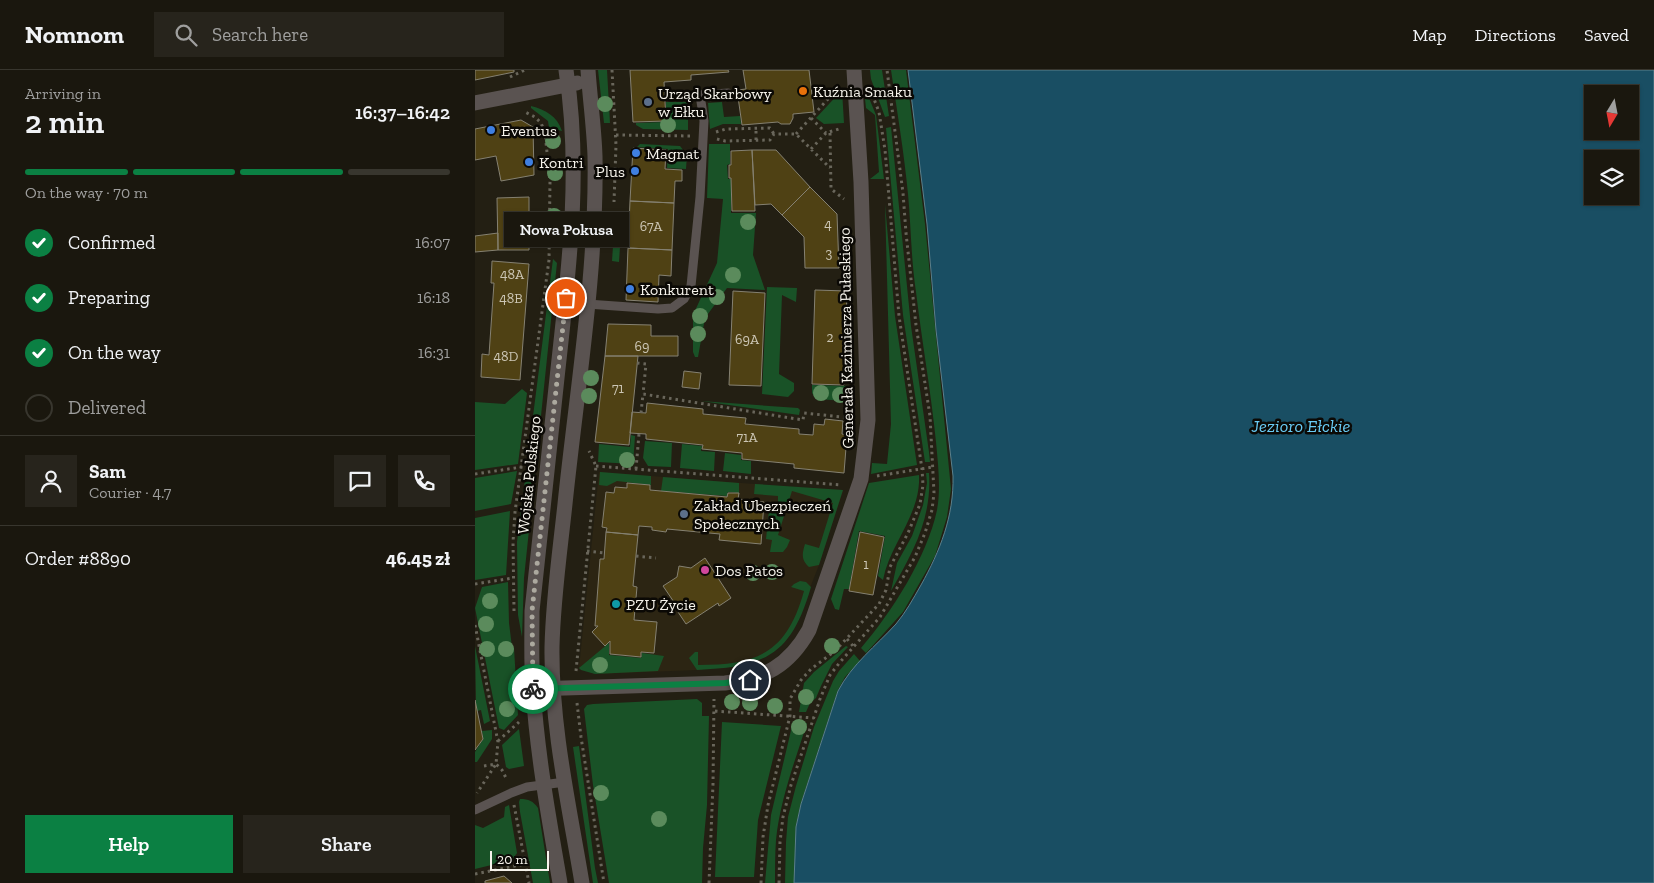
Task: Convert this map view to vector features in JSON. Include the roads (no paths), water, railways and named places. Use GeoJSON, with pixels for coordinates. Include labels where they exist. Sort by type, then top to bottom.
{"type":"FeatureCollection","features":[{"type":"Feature","properties":{"kind":"street"},"geometry":{"type":"LineString","coordinates":[[475,103],[567,77],[588,75],[594,135],[593,236],[552,646],[559,740],[582,883]]}},
{"type":"Feature","properties":{"kind":"street","name":"Generała Kazimierza Pułaskiego"},"geometry":{"type":"LineString","coordinates":[[533,689],[750,680],[783,663],[802,644],[816,613],[861,479],[865,460],[868,405],[861,182],[849,76]]}},
{"type":"Feature","properties":{"kind":"street","name":"Wojska Polskiego"},"geometry":{"type":"LineString","coordinates":[[560,883],[543,785],[533,689],[532,611],[566,298],[572,223],[573,146],[567,77]]}},
{"type":"Feature","properties":{"kind":"lane"},"geometry":{"type":"LineString","coordinates":[[587,304],[658,309],[672,308],[684,300],[691,286],[701,189],[704,121],[700,95],[728,93]]}},
{"type":"Feature","properties":{"kind":"lane"},"geometry":{"type":"LineString","coordinates":[[475,810],[511,793],[527,788],[565,782]]}},
{"type":"Feature","properties":{"kind":"water","name":"Jezioro Ełckie"},"geometry":{"type":"Polygon","coordinates":[[[908,70],[1654,70],[1654,883],[794,883],[796,827],[801,804],[838,691],[850,672],[896,624],[906,610],[921,585],[940,546],[948,519],[953,491],[953,476],[936,330],[927,224],[908,70]]]}},
{"type":"Feature","properties":{"kind":"place","name":"Kuźnia Smaku"},"geometry":{"type":"Point","coordinates":[803,91]}},
{"type":"Feature","properties":{"kind":"place","name":"Urząd Skarbowy w Ełku"},"geometry":{"type":"Point","coordinates":[648,102]}},
{"type":"Feature","properties":{"kind":"place","name":"Eventus"},"geometry":{"type":"Point","coordinates":[491,130]}},
{"type":"Feature","properties":{"kind":"place","name":"Magnat"},"geometry":{"type":"Point","coordinates":[636,153]}},
{"type":"Feature","properties":{"kind":"place","name":"Kontri"},"geometry":{"type":"Point","coordinates":[529,162]}},
{"type":"Feature","properties":{"kind":"place","name":"Plus"},"geometry":{"type":"Point","coordinates":[635,171]}},
{"type":"Feature","properties":{"kind":"place","name":"Konkurent"},"geometry":{"type":"Point","coordinates":[630,289]}},
{"type":"Feature","properties":{"kind":"place","name":"Nowa Pokusa"},"geometry":{"type":"Point","coordinates":[566,298]}},
{"type":"Feature","properties":{"kind":"place","name":"Zakład Ubezpieczeń Społecznych"},"geometry":{"type":"Point","coordinates":[684,514]}},
{"type":"Feature","properties":{"kind":"place","name":"Dos Patos"},"geometry":{"type":"Point","coordinates":[705,570]}},
{"type":"Feature","properties":{"kind":"place","name":"PZU Życie"},"geometry":{"type":"Point","coordinates":[616,604]}}]}
